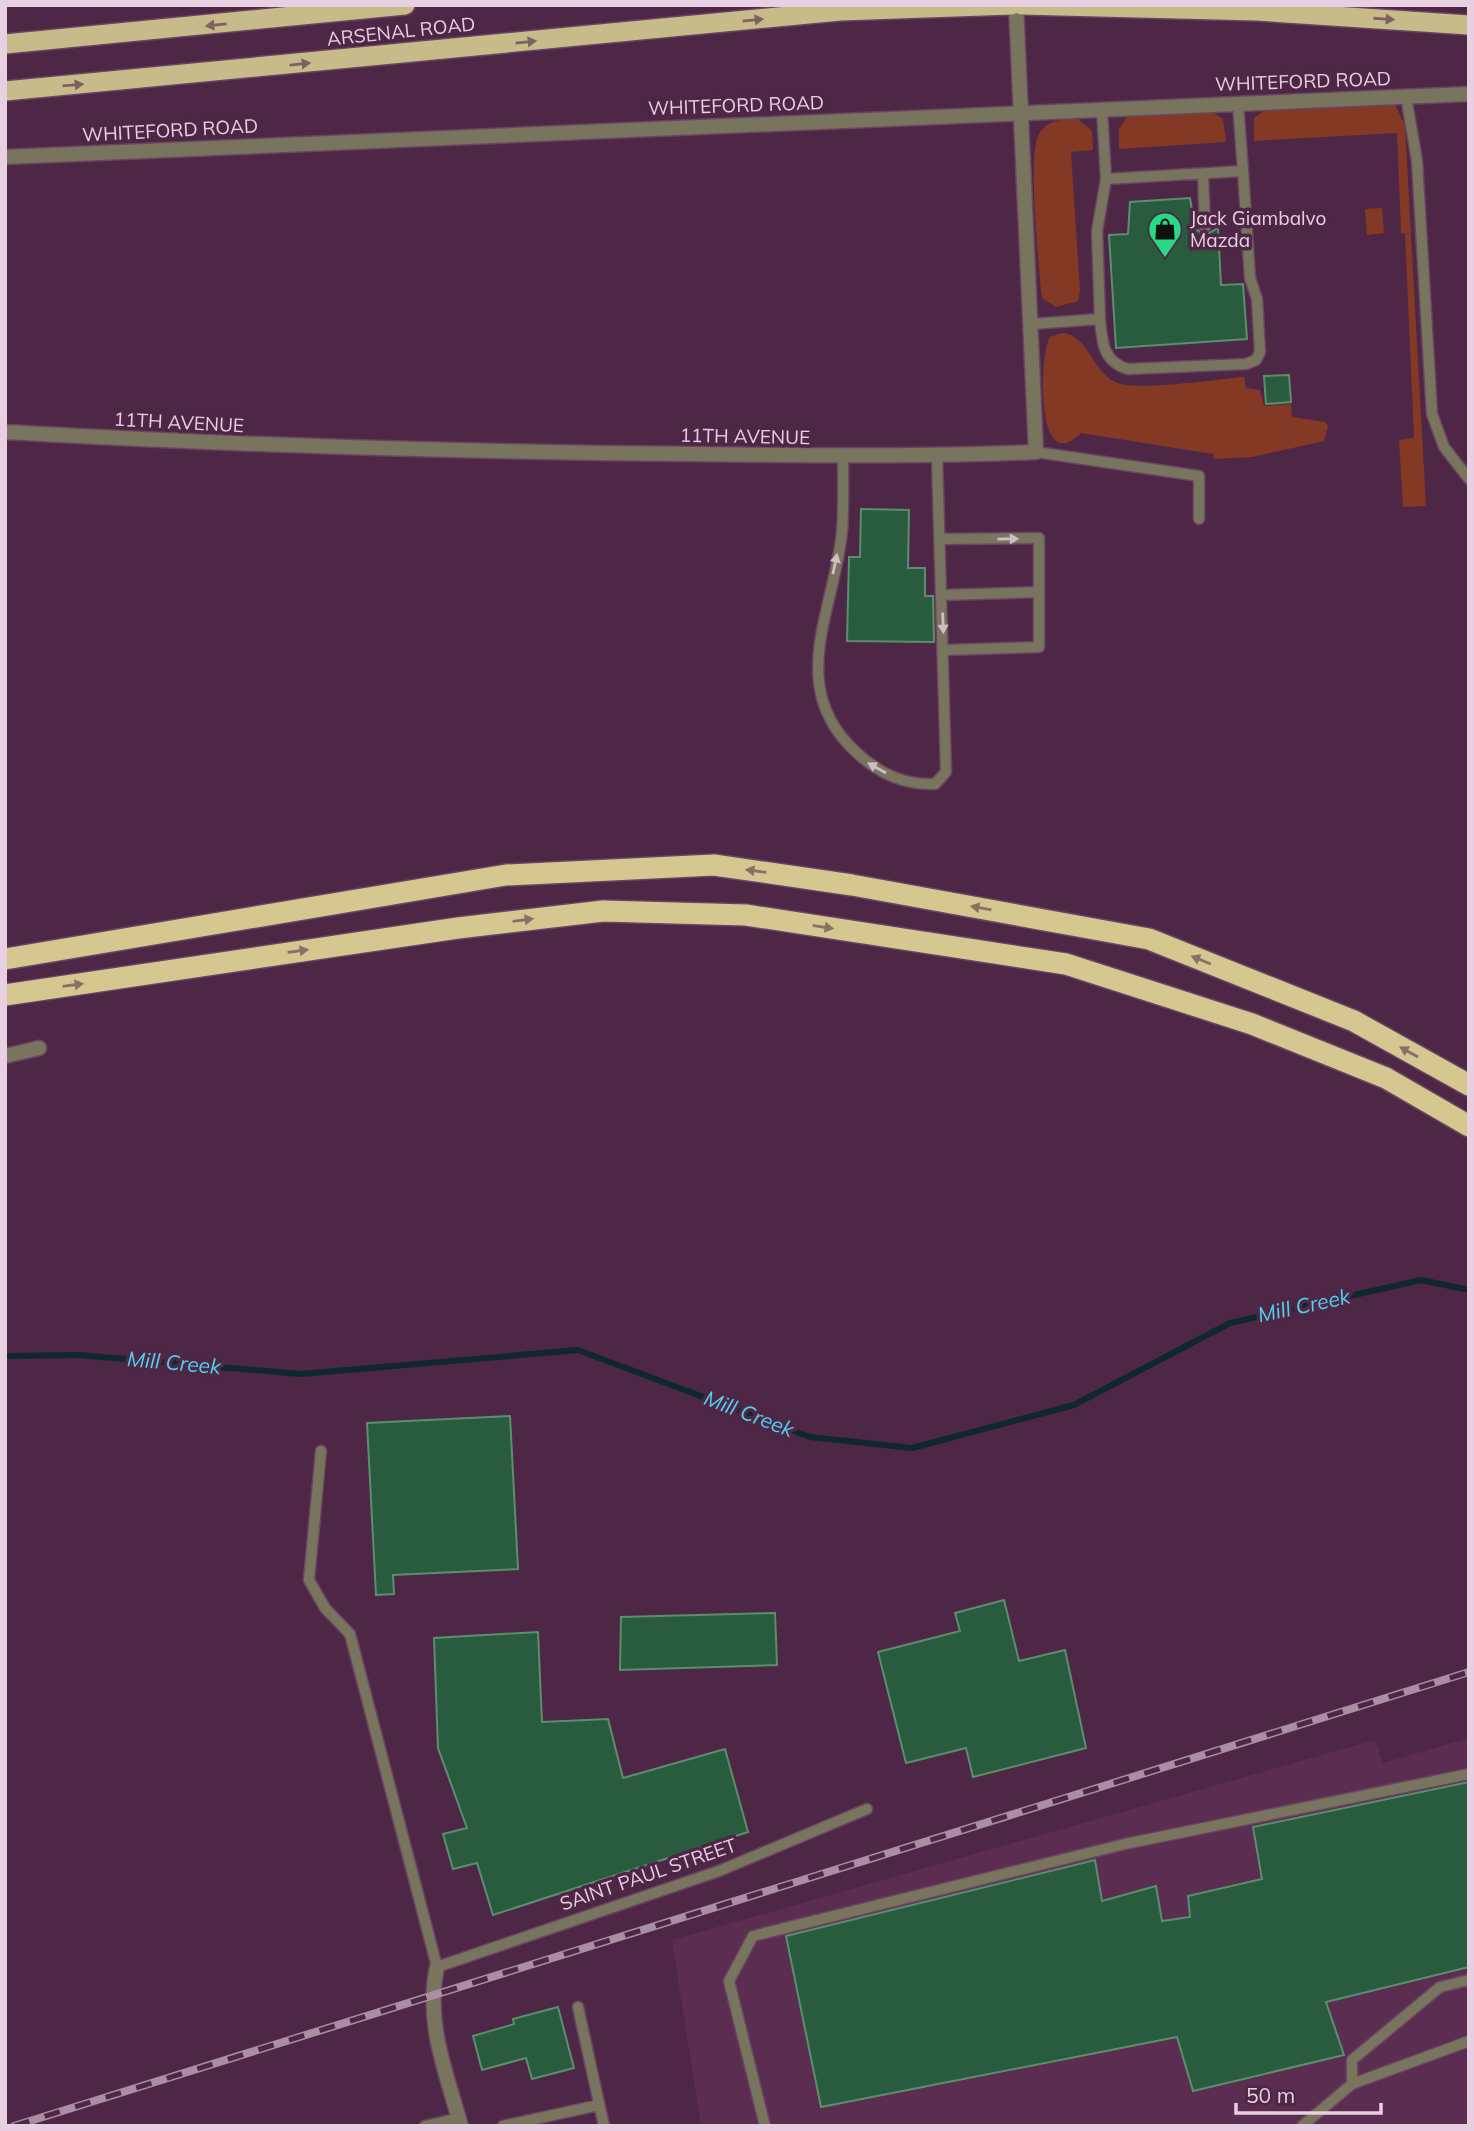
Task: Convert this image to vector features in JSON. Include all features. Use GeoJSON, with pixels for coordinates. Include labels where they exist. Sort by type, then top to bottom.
{"type":"FeatureCollection","features":[{"type":"Feature","properties":{"kind":"highway","name":"ARSENAL ROAD"},"geometry":{"type":"LineString","coordinates":[[5,44],[405,5]]}},
{"type":"Feature","properties":{"kind":"highway","name":"ARSENAL ROAD"},"geometry":{"type":"LineString","coordinates":[[5,91],[840,11],[1013,5]]}},
{"type":"Feature","properties":{"kind":"highway"},"geometry":{"type":"LineString","coordinates":[[1022,5],[1257,11],[1469,24]]}},
{"type":"Feature","properties":{"kind":"highway"},"geometry":{"type":"LineString","coordinates":[[5,959],[506,875],[713,865],[866,888],[1149,939],[1354,1021],[1469,1085]]}},
{"type":"Feature","properties":{"kind":"highway"},"geometry":{"type":"LineString","coordinates":[[5,995],[458,928],[603,911],[746,915],[1066,964],[1265,1029],[1386,1079],[1469,1126]]}},
{"type":"Feature","properties":{"kind":"street"},"geometry":{"type":"LineString","coordinates":[[1013,5],[1021,113],[1037,453]]}},
{"type":"Feature","properties":{"kind":"street","name":"WHITEFORD ROAD"},"geometry":{"type":"LineString","coordinates":[[5,157],[1469,94]]}},
{"type":"Feature","properties":{"kind":"street","name":"11TH AVENUE"},"geometry":{"type":"LineString","coordinates":[[5,432],[216,443],[509,452],[937,457],[1037,453]]}},
{"type":"Feature","properties":{"kind":"street"},"geometry":{"type":"LineString","coordinates":[[5,1056],[39,1048]]}},
{"type":"Feature","properties":{"kind":"street"},"geometry":{"type":"LineString","coordinates":[[437,1966],[431,1994],[435,2031],[460,2122]]}},
{"type":"Feature","properties":{"kind":"lane"},"geometry":{"type":"LineString","coordinates":[[1406,96],[1417,161],[1432,414],[1444,446],[1469,480]]}},
{"type":"Feature","properties":{"kind":"lane"},"geometry":{"type":"LineString","coordinates":[[1102,109],[1105,179],[1097,231],[1102,345],[1117,366],[1128,369],[1246,364],[1256,360],[1260,352],[1256,299],[1250,278],[1238,104]]}},
{"type":"Feature","properties":{"kind":"lane"},"geometry":{"type":"LineString","coordinates":[[1105,179],[1243,171]]}},
{"type":"Feature","properties":{"kind":"lane"},"geometry":{"type":"LineString","coordinates":[[1203,174],[1205,227]]}},
{"type":"Feature","properties":{"kind":"lane"},"geometry":{"type":"LineString","coordinates":[[1031,324],[1100,319]]}},
{"type":"Feature","properties":{"kind":"lane"},"geometry":{"type":"LineString","coordinates":[[1037,453],[1199,476],[1199,519]]}},
{"type":"Feature","properties":{"kind":"lane"},"geometry":{"type":"LineString","coordinates":[[844,456],[842,532],[820,634],[817,671],[823,704],[841,738],[868,763],[910,785],[934,783],[946,772],[937,457]]}},
{"type":"Feature","properties":{"kind":"lane"},"geometry":{"type":"LineString","coordinates":[[940,539],[1039,538],[1039,647],[944,650]]}},
{"type":"Feature","properties":{"kind":"lane"},"geometry":{"type":"LineString","coordinates":[[942,595],[1039,592]]}},
{"type":"Feature","properties":{"kind":"lane"},"geometry":{"type":"LineString","coordinates":[[321,1451],[309,1580],[325,1608],[350,1634],[437,1966]]}},
{"type":"Feature","properties":{"kind":"lane"},"geometry":{"type":"LineString","coordinates":[[765,2126],[729,1981],[753,1936],[1125,1844],[1469,1774]]}},
{"type":"Feature","properties":{"kind":"lane","name":"SAINT PAUL STREET"},"geometry":{"type":"LineString","coordinates":[[437,1966],[719,1871],[867,1809]]}},
{"type":"Feature","properties":{"kind":"lane"},"geometry":{"type":"LineString","coordinates":[[1352,2084],[1352,2060],[1440,1987],[1469,1980]]}},
{"type":"Feature","properties":{"kind":"lane"},"geometry":{"type":"LineString","coordinates":[[578,2007],[604,2126]]}},
{"type":"Feature","properties":{"kind":"lane"},"geometry":{"type":"LineString","coordinates":[[1301,2126],[1352,2084],[1469,2041]]}},
{"type":"Feature","properties":{"kind":"lane"},"geometry":{"type":"LineString","coordinates":[[503,2126],[599,2105]]}},
{"type":"Feature","properties":{"kind":"lane"},"geometry":{"type":"LineString","coordinates":[[425,2126],[460,2122]]}},
{"type":"Feature","properties":{"kind":"shaded area"},"geometry":{"type":"Polygon","coordinates":[[[1394,102],[1405,126],[1426,506],[1403,507],[1399,440],[1414,438],[1405,233],[1401,233],[1397,133],[1254,141],[1254,118],[1267,109],[1394,102]]]}},
{"type":"Feature","properties":{"kind":"shaded area"},"geometry":{"type":"Polygon","coordinates":[[[1211,111],[1223,119],[1226,142],[1119,149],[1119,129],[1127,117],[1211,111]]]}},
{"type":"Feature","properties":{"kind":"shaded area"},"geometry":{"type":"Polygon","coordinates":[[[1077,118],[1092,131],[1093,150],[1071,152],[1080,291],[1078,301],[1056,307],[1043,299],[1041,291],[1034,185],[1036,145],[1039,134],[1046,126],[1077,118]]]}},
{"type":"Feature","properties":{"kind":"shaded area"},"geometry":{"type":"Polygon","coordinates":[[[1382,208],[1384,233],[1367,235],[1365,209],[1382,208]]]}},
{"type":"Feature","properties":{"kind":"shaded area"},"geometry":{"type":"Polygon","coordinates":[[[1062,333],[1078,339],[1107,376],[1125,385],[1158,385],[1244,377],[1246,388],[1260,390],[1264,406],[1291,404],[1292,417],[1325,422],[1328,426],[1324,441],[1252,457],[1214,459],[1213,454],[1081,433],[1066,443],[1055,440],[1048,427],[1044,408],[1044,364],[1050,337],[1062,333]]]}},
{"type":"Feature","properties":{"kind":"shaded area"},"geometry":{"type":"Polygon","coordinates":[[[1469,1738],[1469,2126],[701,2126],[672,1940],[1375,1740],[1383,1763],[1469,1738]]]}},
{"type":"Feature","properties":{"kind":"building","name":"Jack Giambalvo Mazda"},"geometry":{"type":"Polygon","coordinates":[[[1190,198],[1195,229],[1206,235],[1218,228],[1221,285],[1243,284],[1247,339],[1116,348],[1109,235],[1128,234],[1130,202],[1190,198]]]}},
{"type":"Feature","properties":{"kind":"building"},"geometry":{"type":"Polygon","coordinates":[[[1289,375],[1291,402],[1266,404],[1264,376],[1289,375]]]}},
{"type":"Feature","properties":{"kind":"building"},"geometry":{"type":"Polygon","coordinates":[[[861,509],[909,510],[908,568],[925,568],[925,596],[933,596],[934,642],[847,641],[849,557],[860,557],[861,509]]]}},
{"type":"Feature","properties":{"kind":"building"},"geometry":{"type":"Polygon","coordinates":[[[510,1416],[518,1569],[393,1575],[394,1594],[376,1595],[367,1423],[510,1416]]]}},
{"type":"Feature","properties":{"kind":"building"},"geometry":{"type":"Polygon","coordinates":[[[1004,1600],[1019,1661],[1065,1650],[1086,1748],[973,1777],[966,1748],[906,1763],[878,1652],[960,1631],[955,1613],[1004,1600]]]}},
{"type":"Feature","properties":{"kind":"building"},"geometry":{"type":"Polygon","coordinates":[[[775,1613],[777,1665],[620,1670],[621,1617],[775,1613]]]}},
{"type":"Feature","properties":{"kind":"building"},"geometry":{"type":"Polygon","coordinates":[[[538,1632],[542,1722],[608,1719],[623,1778],[725,1749],[748,1832],[493,1915],[477,1863],[453,1869],[443,1834],[467,1828],[438,1748],[434,1638],[538,1632]]]}},
{"type":"Feature","properties":{"kind":"building"},"geometry":{"type":"Polygon","coordinates":[[[1469,1782],[1469,1967],[1326,2002],[1344,2055],[1193,2091],[1177,2037],[821,2107],[786,1936],[1095,1860],[1102,1901],[1156,1886],[1162,1921],[1190,1917],[1188,1896],[1262,1879],[1253,1827],[1469,1782]]]}},
{"type":"Feature","properties":{"kind":"building"},"geometry":{"type":"Polygon","coordinates":[[[558,2007],[574,2068],[532,2079],[526,2058],[482,2070],[473,2036],[514,2024],[513,2019],[558,2007]]]}},
{"type":"Feature","properties":{"kind":"waterway","name":"Mill Creek"},"geometry":{"type":"LineString","coordinates":[[5,1356],[79,1355],[301,1374],[578,1350],[810,1437],[912,1448],[1074,1405],[1230,1323],[1421,1280],[1469,1290]]}},
{"type":"Feature","properties":{"kind":"railway"},"geometry":{"type":"LineString","coordinates":[[14,2126],[1469,1672]]}},
{"type":"Feature","properties":{"kind":"place","name":"Jack Giambalvo Mazda"},"geometry":{"type":"Point","coordinates":[1165,259]}}]}
